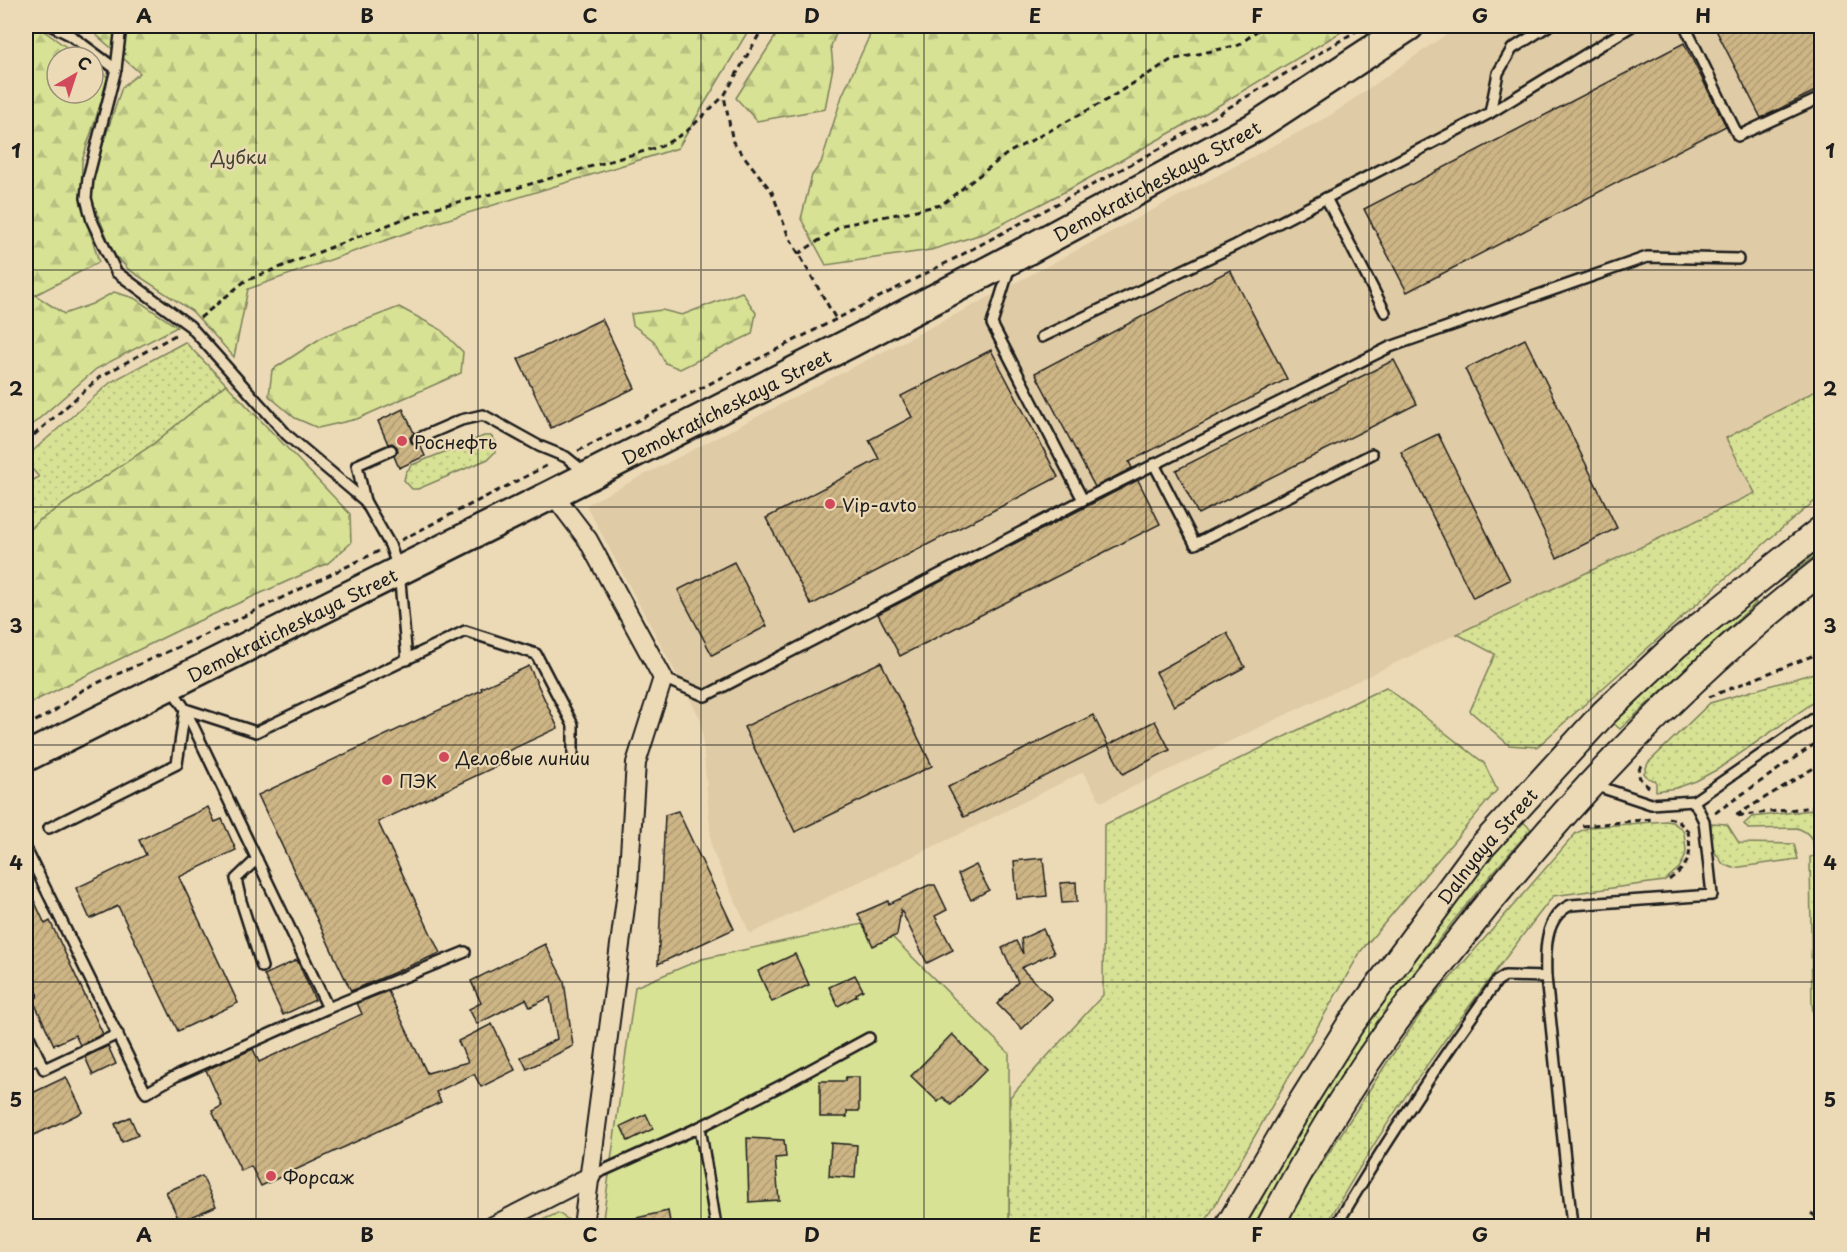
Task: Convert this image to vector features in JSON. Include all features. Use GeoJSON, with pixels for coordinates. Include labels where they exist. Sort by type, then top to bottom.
{"type":"FeatureCollection","features":[{"type":"Feature","properties":{"kind":"main road","name":"Demokraticheskaya Street"},"geometry":{"type":"LineString","coordinates":[[26,757],[177,697],[394,558],[553,494],[843,331],[1013,258],[1255,127],[1409,26]]}},
{"type":"Feature","properties":{"kind":"main road","name":"Dalnyaya Street"},"geometry":{"type":"LineString","coordinates":[[1229,1227],[1295,1113],[1350,1025],[1478,851],[1603,714],[1676,645],[1821,529]]}},
{"type":"Feature","properties":{"kind":"main road","name":"Dalnyaya Street"},"geometry":{"type":"LineString","coordinates":[[1270,1227],[1299,1173],[1383,1039],[1510,875],[1590,784],[1645,728],[1781,602],[1821,570]]}},
{"type":"Feature","properties":{"kind":"main road"},"geometry":{"type":"LineString","coordinates":[[1761,576],[1781,602]]}},
{"type":"Feature","properties":{"kind":"main road"},"geometry":{"type":"LineString","coordinates":[[1560,759],[1590,784]]}},
{"type":"Feature","properties":{"kind":"street"},"geometry":{"type":"LineString","coordinates":[[553,494],[588,540],[663,678],[636,763],[628,884],[583,1227]]}},
{"type":"Feature","properties":{"kind":"street"},"geometry":{"type":"LineString","coordinates":[[493,1227],[591,1176]]}},
{"type":"Feature","properties":{"kind":"lane"},"geometry":{"type":"LineString","coordinates":[[52,26],[70,35],[116,69]]}},
{"type":"Feature","properties":{"kind":"lane"},"geometry":{"type":"LineString","coordinates":[[121,26],[116,69],[88,178],[86,198],[92,221],[116,272],[190,326],[287,435],[365,501]]}},
{"type":"Feature","properties":{"kind":"lane"},"geometry":{"type":"LineString","coordinates":[[1490,113],[1498,73],[1512,49],[1548,26]]}},
{"type":"Feature","properties":{"kind":"lane"},"geometry":{"type":"LineString","coordinates":[[1042,337],[1236,245],[1490,113],[1632,26]]}},
{"type":"Feature","properties":{"kind":"lane"},"geometry":{"type":"LineString","coordinates":[[1685,26],[1738,136],[1821,97]]}},
{"type":"Feature","properties":{"kind":"lane"},"geometry":{"type":"LineString","coordinates":[[1326,198],[1385,312]]}},
{"type":"Feature","properties":{"kind":"lane"},"geometry":{"type":"LineString","coordinates":[[663,678],[705,696],[1083,500],[1389,347],[1647,257],[1738,259]]}},
{"type":"Feature","properties":{"kind":"lane"},"geometry":{"type":"LineString","coordinates":[[1013,258],[992,324],[1083,500]]}},
{"type":"Feature","properties":{"kind":"lane"},"geometry":{"type":"LineString","coordinates":[[417,439],[460,420],[483,415],[539,446],[566,457],[589,475]]}},
{"type":"Feature","properties":{"kind":"lane"},"geometry":{"type":"LineString","coordinates":[[391,450],[357,465],[365,501],[394,558],[406,660]]}},
{"type":"Feature","properties":{"kind":"lane"},"geometry":{"type":"LineString","coordinates":[[1154,464],[1195,544],[1372,454]]}},
{"type":"Feature","properties":{"kind":"lane"},"geometry":{"type":"LineString","coordinates":[[177,697],[256,732],[465,631],[536,654],[573,725],[573,753]]}},
{"type":"Feature","properties":{"kind":"lane"},"geometry":{"type":"LineString","coordinates":[[49,828],[177,764],[177,697]]}},
{"type":"Feature","properties":{"kind":"lane"},"geometry":{"type":"LineString","coordinates":[[177,697],[328,1008]]}},
{"type":"Feature","properties":{"kind":"lane"},"geometry":{"type":"LineString","coordinates":[[1590,784],[1651,804],[1694,801],[1821,713]]}},
{"type":"Feature","properties":{"kind":"lane"},"geometry":{"type":"LineString","coordinates":[[1572,1227],[1546,977],[1545,952],[1552,920],[1560,909],[1571,905],[1713,895],[1704,821],[1694,801]]}},
{"type":"Feature","properties":{"kind":"lane"},"geometry":{"type":"LineString","coordinates":[[26,849],[146,1093],[176,1076],[328,1008],[465,952]]}},
{"type":"Feature","properties":{"kind":"lane"},"geometry":{"type":"LineString","coordinates":[[257,859],[236,879],[262,967]]}},
{"type":"Feature","properties":{"kind":"lane"},"geometry":{"type":"LineString","coordinates":[[1336,1227],[1371,1167],[1427,1080],[1497,981],[1505,976],[1546,977]]}},
{"type":"Feature","properties":{"kind":"lane"},"geometry":{"type":"LineString","coordinates":[[26,1030],[44,1069],[118,1034]]}},
{"type":"Feature","properties":{"kind":"lane"},"geometry":{"type":"LineString","coordinates":[[591,1176],[700,1127],[869,1038]]}},
{"type":"Feature","properties":{"kind":"lane"},"geometry":{"type":"LineString","coordinates":[[26,1064],[39,1058]]}},
{"type":"Feature","properties":{"kind":"lane"},"geometry":{"type":"LineString","coordinates":[[700,1127],[716,1227]]}},
{"type":"Feature","properties":{"kind":"path"},"geometry":{"type":"LineString","coordinates":[[26,442],[100,377],[190,326],[245,281],[429,209],[520,187],[662,146],[686,132],[724,96],[764,26]]}},
{"type":"Feature","properties":{"kind":"path"},"geometry":{"type":"LineString","coordinates":[[798,254],[843,225],[940,204],[1008,153],[1103,102],[1171,60],[1239,45],[1263,26]]}},
{"type":"Feature","properties":{"kind":"path"},"geometry":{"type":"LineString","coordinates":[[26,726],[53,712],[84,689],[209,633],[394,558],[566,457],[843,331],[950,261],[1163,147],[1365,26]]}},
{"type":"Feature","properties":{"kind":"path"},"geometry":{"type":"LineString","coordinates":[[724,96],[733,142],[772,192],[788,235],[843,331]]}},
{"type":"Feature","properties":{"kind":"path"},"geometry":{"type":"LineString","coordinates":[[1702,704],[1710,696],[1812,656],[1821,648]]}},
{"type":"Feature","properties":{"kind":"path"},"geometry":{"type":"LineString","coordinates":[[1720,809],[1821,739]]}},
{"type":"Feature","properties":{"kind":"path"},"geometry":{"type":"LineString","coordinates":[[1641,764],[1638,772],[1639,779],[1649,787]]}},
{"type":"Feature","properties":{"kind":"path"},"geometry":{"type":"LineString","coordinates":[[1821,764],[1735,816],[1821,806]]}},
{"type":"Feature","properties":{"kind":"path"},"geometry":{"type":"LineString","coordinates":[[1576,829],[1584,825],[1651,819]]}},
{"type":"Feature","properties":{"kind":"path"},"geometry":{"type":"LineString","coordinates":[[1669,880],[1687,863],[1690,852],[1688,831]]}},
{"type":"Feature","properties":{"kind":"path"},"geometry":{"type":"LineString","coordinates":[[1811,1213],[1821,1221]]}},
{"type":"Feature","properties":{"kind":"shaded area"},"geometry":{"type":"Polygon","coordinates":[[[1458,26],[1821,26],[1821,388],[1726,438],[1755,493],[1101,802],[1083,772],[966,831],[750,934],[712,850],[701,720],[586,505],[972,306],[1331,115],[1458,26]]]}},
{"type":"Feature","properties":{"kind":"green space"},"geometry":{"type":"Polygon","coordinates":[[[37,26],[63,45],[45,45],[45,105],[100,105],[82,161],[81,201],[99,262],[35,295],[64,314],[92,304],[114,292],[134,298],[177,327],[96,369],[26,430],[26,36],[37,26]]]}},
{"type":"Feature","properties":{"kind":"green space","name":"Дубки"},"geometry":{"type":"Polygon","coordinates":[[[86,26],[751,26],[678,148],[426,226],[248,289],[234,357],[192,311],[128,269],[114,254],[91,198],[92,177],[122,87],[140,73],[86,26]]]}},
{"type":"Feature","properties":{"kind":"green space"},"geometry":{"type":"Polygon","coordinates":[[[782,26],[839,26],[831,46],[833,67],[825,109],[757,121],[736,98],[782,26]]]}},
{"type":"Feature","properties":{"kind":"green space"},"geometry":{"type":"Polygon","coordinates":[[[874,26],[1351,26],[1206,113],[985,233],[931,250],[826,265],[801,219],[812,175],[821,163],[842,96],[874,26]]]}},
{"type":"Feature","properties":{"kind":"green space"},"geometry":{"type":"Polygon","coordinates":[[[105,75],[109,78],[105,90],[105,75]]]}},
{"type":"Feature","properties":{"kind":"green space"},"geometry":{"type":"Polygon","coordinates":[[[742,292],[756,313],[752,334],[680,369],[665,363],[654,341],[633,325],[631,314],[662,310],[682,315],[742,292]]]}},
{"type":"Feature","properties":{"kind":"green space"},"geometry":{"type":"Polygon","coordinates":[[[399,307],[440,329],[463,352],[461,373],[357,419],[318,428],[295,418],[269,396],[272,370],[324,336],[399,307]]]}},
{"type":"Feature","properties":{"kind":"green space"},"geometry":{"type":"Polygon","coordinates":[[[185,342],[226,384],[152,445],[40,520],[26,534],[26,484],[39,477],[26,462],[26,457],[111,382],[185,342]]]}},
{"type":"Feature","properties":{"kind":"green space"},"geometry":{"type":"Polygon","coordinates":[[[226,384],[350,514],[351,543],[328,563],[183,628],[26,705],[26,534],[40,520],[152,445],[226,384]]]}},
{"type":"Feature","properties":{"kind":"green space"},"geometry":{"type":"Polygon","coordinates":[[[1821,388],[1821,496],[1774,535],[1537,747],[1509,745],[1470,711],[1495,654],[1457,634],[1755,493],[1726,438],[1821,388]]]}},
{"type":"Feature","properties":{"kind":"green space"},"geometry":{"type":"Polygon","coordinates":[[[484,436],[491,436],[496,442],[495,452],[488,459],[418,489],[412,489],[404,480],[406,472],[412,465],[484,436]]]}},
{"type":"Feature","properties":{"kind":"green space"},"geometry":{"type":"Polygon","coordinates":[[[1821,537],[1821,551],[1786,578],[1781,569],[1821,537]]]}},
{"type":"Feature","properties":{"kind":"green space"},"geometry":{"type":"Polygon","coordinates":[[[1751,594],[1756,603],[1620,729],[1613,723],[1751,594]]]}},
{"type":"Feature","properties":{"kind":"green space"},"geometry":{"type":"Polygon","coordinates":[[[1821,671],[1821,697],[1718,769],[1696,781],[1676,788],[1656,791],[1656,781],[1648,778],[1644,773],[1648,763],[1710,703],[1821,671]]]}},
{"type":"Feature","properties":{"kind":"green space"},"geometry":{"type":"Polygon","coordinates":[[[1386,687],[1484,763],[1497,790],[1361,951],[1203,1226],[1009,1226],[1010,1097],[1103,995],[1104,825],[1386,687]]]}},
{"type":"Feature","properties":{"kind":"green space"},"geometry":{"type":"Polygon","coordinates":[[[1822,809],[1821,1078],[1812,1003],[1810,857],[1815,856],[1813,842],[1809,835],[1797,828],[1748,829],[1744,824],[1752,817],[1822,809]]]}},
{"type":"Feature","properties":{"kind":"green space"},"geometry":{"type":"Polygon","coordinates":[[[1523,822],[1531,829],[1491,875],[1416,970],[1347,1070],[1284,1173],[1255,1226],[1244,1226],[1318,1095],[1383,998],[1462,890],[1523,822]]]}},
{"type":"Feature","properties":{"kind":"green space"},"geometry":{"type":"Polygon","coordinates":[[[1672,822],[1684,833],[1685,857],[1679,868],[1664,881],[1553,896],[1462,1016],[1404,1098],[1326,1226],[1286,1226],[1297,1202],[1426,1006],[1576,833],[1590,827],[1672,822]]]}},
{"type":"Feature","properties":{"kind":"green space"},"geometry":{"type":"Polygon","coordinates":[[[1711,823],[1727,824],[1739,843],[1794,844],[1798,859],[1733,868],[1723,864],[1714,851],[1710,837],[1711,823]]]}},
{"type":"Feature","properties":{"kind":"green space"},"geometry":{"type":"Polygon","coordinates":[[[876,921],[1009,1053],[1009,1226],[602,1226],[635,987],[702,959],[876,921]]]}},
{"type":"Feature","properties":{"kind":"green space"},"geometry":{"type":"Polygon","coordinates":[[[558,1213],[573,1223],[573,1226],[529,1226],[558,1213]]]}},
{"type":"Feature","properties":{"kind":"building"},"geometry":{"type":"Polygon","coordinates":[[[1714,26],[1821,26],[1821,88],[1761,118],[1714,26]]]}},
{"type":"Feature","properties":{"kind":"building"},"geometry":{"type":"Polygon","coordinates":[[[1684,43],[1726,126],[1407,292],[1364,209],[1684,43]]]}},
{"type":"Feature","properties":{"kind":"building"},"geometry":{"type":"Polygon","coordinates":[[[1230,270],[1287,379],[1129,462],[1132,468],[1095,487],[1035,373],[1230,270]]]}},
{"type":"Feature","properties":{"kind":"building"},"geometry":{"type":"Polygon","coordinates":[[[602,319],[635,388],[551,428],[518,359],[602,319]]]}},
{"type":"Feature","properties":{"kind":"building"},"geometry":{"type":"Polygon","coordinates":[[[1525,339],[1617,528],[1557,558],[1465,369],[1525,339]]]}},
{"type":"Feature","properties":{"kind":"building"},"geometry":{"type":"Polygon","coordinates":[[[991,350],[1058,477],[811,605],[766,518],[879,459],[869,440],[912,417],[901,396],[991,350]]]}},
{"type":"Feature","properties":{"kind":"building"},"geometry":{"type":"Polygon","coordinates":[[[1394,360],[1417,404],[1198,514],[1176,470],[1394,360]]]}},
{"type":"Feature","properties":{"kind":"building"},"geometry":{"type":"Polygon","coordinates":[[[403,409],[414,433],[410,438],[411,442],[416,446],[420,445],[425,456],[399,468],[394,456],[398,451],[397,447],[392,443],[388,444],[378,421],[403,409]]]}},
{"type":"Feature","properties":{"kind":"building"},"geometry":{"type":"Polygon","coordinates":[[[1438,434],[1510,580],[1473,598],[1401,452],[1438,434]]]}},
{"type":"Feature","properties":{"kind":"building"},"geometry":{"type":"Polygon","coordinates":[[[1138,480],[1160,524],[900,656],[878,614],[1138,480]]]}},
{"type":"Feature","properties":{"kind":"building"},"geometry":{"type":"Polygon","coordinates":[[[734,562],[767,626],[712,655],[678,590],[734,562]]]}},
{"type":"Feature","properties":{"kind":"building"},"geometry":{"type":"Polygon","coordinates":[[[1227,633],[1245,667],[1174,706],[1156,672],[1227,633]]]}},
{"type":"Feature","properties":{"kind":"building"},"geometry":{"type":"Polygon","coordinates":[[[881,662],[932,766],[795,832],[744,727],[881,662]]]}},
{"type":"Feature","properties":{"kind":"building"},"geometry":{"type":"Polygon","coordinates":[[[529,666],[558,728],[495,757],[499,765],[378,822],[440,953],[351,991],[258,795],[529,666]]]}},
{"type":"Feature","properties":{"kind":"building"},"geometry":{"type":"Polygon","coordinates":[[[1093,715],[1108,745],[964,817],[948,787],[1093,715]]]}},
{"type":"Feature","properties":{"kind":"building"},"geometry":{"type":"Polygon","coordinates":[[[1155,721],[1170,750],[1123,774],[1108,745],[1155,721]]]}},
{"type":"Feature","properties":{"kind":"building"},"geometry":{"type":"Polygon","coordinates":[[[208,807],[215,822],[222,819],[236,850],[179,877],[238,1003],[178,1031],[118,906],[90,919],[76,888],[146,855],[139,840],[208,807]]]}},
{"type":"Feature","properties":{"kind":"building"},"geometry":{"type":"Polygon","coordinates":[[[678,811],[734,929],[658,964],[665,815],[678,811]]]}},
{"type":"Feature","properties":{"kind":"building"},"geometry":{"type":"Polygon","coordinates":[[[1043,858],[1047,896],[1017,899],[1014,861],[1043,858]]]}},
{"type":"Feature","properties":{"kind":"building"},"geometry":{"type":"Polygon","coordinates":[[[976,865],[989,890],[971,900],[958,874],[976,865]]]}},
{"type":"Feature","properties":{"kind":"building"},"geometry":{"type":"Polygon","coordinates":[[[1076,882],[1077,902],[1062,903],[1060,883],[1076,882]]]}},
{"type":"Feature","properties":{"kind":"building"},"geometry":{"type":"Polygon","coordinates":[[[26,883],[45,924],[50,921],[103,1034],[80,1045],[75,1035],[54,1045],[33,1000],[37,997],[37,991],[34,988],[28,988],[26,984],[26,883]]]}},
{"type":"Feature","properties":{"kind":"building"},"geometry":{"type":"Polygon","coordinates":[[[929,885],[935,885],[947,910],[935,916],[953,950],[927,963],[901,910],[897,935],[873,946],[858,914],[888,901],[889,904],[929,885]]]}},
{"type":"Feature","properties":{"kind":"building"},"geometry":{"type":"Polygon","coordinates":[[[1043,929],[1054,953],[1021,968],[1052,999],[1022,1029],[997,1004],[1018,982],[1002,948],[1016,941],[1023,954],[1021,939],[1043,929]]]}},
{"type":"Feature","properties":{"kind":"building"},"geometry":{"type":"Polygon","coordinates":[[[545,944],[564,981],[573,1046],[527,1069],[521,1057],[557,1039],[550,997],[530,1007],[526,999],[477,1024],[469,1009],[481,1003],[471,981],[545,944]]]}},
{"type":"Feature","properties":{"kind":"building"},"geometry":{"type":"Polygon","coordinates":[[[795,954],[809,985],[772,1002],[758,971],[795,954]]]}},
{"type":"Feature","properties":{"kind":"building"},"geometry":{"type":"Polygon","coordinates":[[[297,960],[315,1000],[283,1015],[264,975],[297,960]]]}},
{"type":"Feature","properties":{"kind":"building"},"geometry":{"type":"Polygon","coordinates":[[[855,975],[863,990],[856,994],[857,996],[838,1006],[829,987],[855,975]]]}},
{"type":"Feature","properties":{"kind":"building"},"geometry":{"type":"Polygon","coordinates":[[[388,991],[427,1073],[468,1062],[458,1041],[492,1024],[515,1070],[481,1087],[474,1074],[436,1092],[441,1102],[261,1186],[251,1166],[241,1171],[212,1111],[222,1106],[206,1070],[253,1049],[259,1062],[362,1014],[357,1003],[388,991]]]}},
{"type":"Feature","properties":{"kind":"building"},"geometry":{"type":"Polygon","coordinates":[[[952,1034],[987,1069],[951,1105],[943,1097],[938,1102],[911,1076],[952,1034]]]}},
{"type":"Feature","properties":{"kind":"building"},"geometry":{"type":"Polygon","coordinates":[[[108,1046],[116,1064],[93,1075],[85,1057],[108,1046]]]}},
{"type":"Feature","properties":{"kind":"building"},"geometry":{"type":"Polygon","coordinates":[[[66,1077],[83,1112],[26,1139],[26,1096],[66,1077]]]}},
{"type":"Feature","properties":{"kind":"building"},"geometry":{"type":"Polygon","coordinates":[[[846,1077],[859,1077],[859,1111],[847,1111],[847,1117],[820,1117],[820,1081],[845,1081],[846,1077]]]}},
{"type":"Feature","properties":{"kind":"building"},"geometry":{"type":"Polygon","coordinates":[[[646,1114],[653,1129],[628,1141],[621,1126],[646,1114]]]}},
{"type":"Feature","properties":{"kind":"building"},"geometry":{"type":"Polygon","coordinates":[[[130,1117],[138,1135],[122,1142],[115,1124],[130,1117]]]}},
{"type":"Feature","properties":{"kind":"building"},"geometry":{"type":"Polygon","coordinates":[[[747,1138],[784,1140],[786,1157],[775,1158],[779,1200],[749,1202],[747,1138]]]}},
{"type":"Feature","properties":{"kind":"building"},"geometry":{"type":"Polygon","coordinates":[[[831,1143],[857,1145],[855,1178],[829,1176],[831,1143]]]}},
{"type":"Feature","properties":{"kind":"building"},"geometry":{"type":"Polygon","coordinates":[[[202,1176],[216,1206],[180,1222],[166,1192],[202,1176]]]}},
{"type":"Feature","properties":{"kind":"building"},"geometry":{"type":"Polygon","coordinates":[[[668,1211],[671,1227],[627,1227],[627,1220],[668,1211]]]}},
{"type":"Feature","properties":{"kind":"place","name":"Роснефть"},"geometry":{"type":"Point","coordinates":[402,441]}},
{"type":"Feature","properties":{"kind":"place","name":"Vip-avto"},"geometry":{"type":"Point","coordinates":[830,504]}},
{"type":"Feature","properties":{"kind":"place","name":"Деловые линии"},"geometry":{"type":"Point","coordinates":[444,757]}},
{"type":"Feature","properties":{"kind":"place","name":"ПЭК"},"geometry":{"type":"Point","coordinates":[387,780]}},
{"type":"Feature","properties":{"kind":"place","name":"Форсаж"},"geometry":{"type":"Point","coordinates":[271,1176]}}]}
